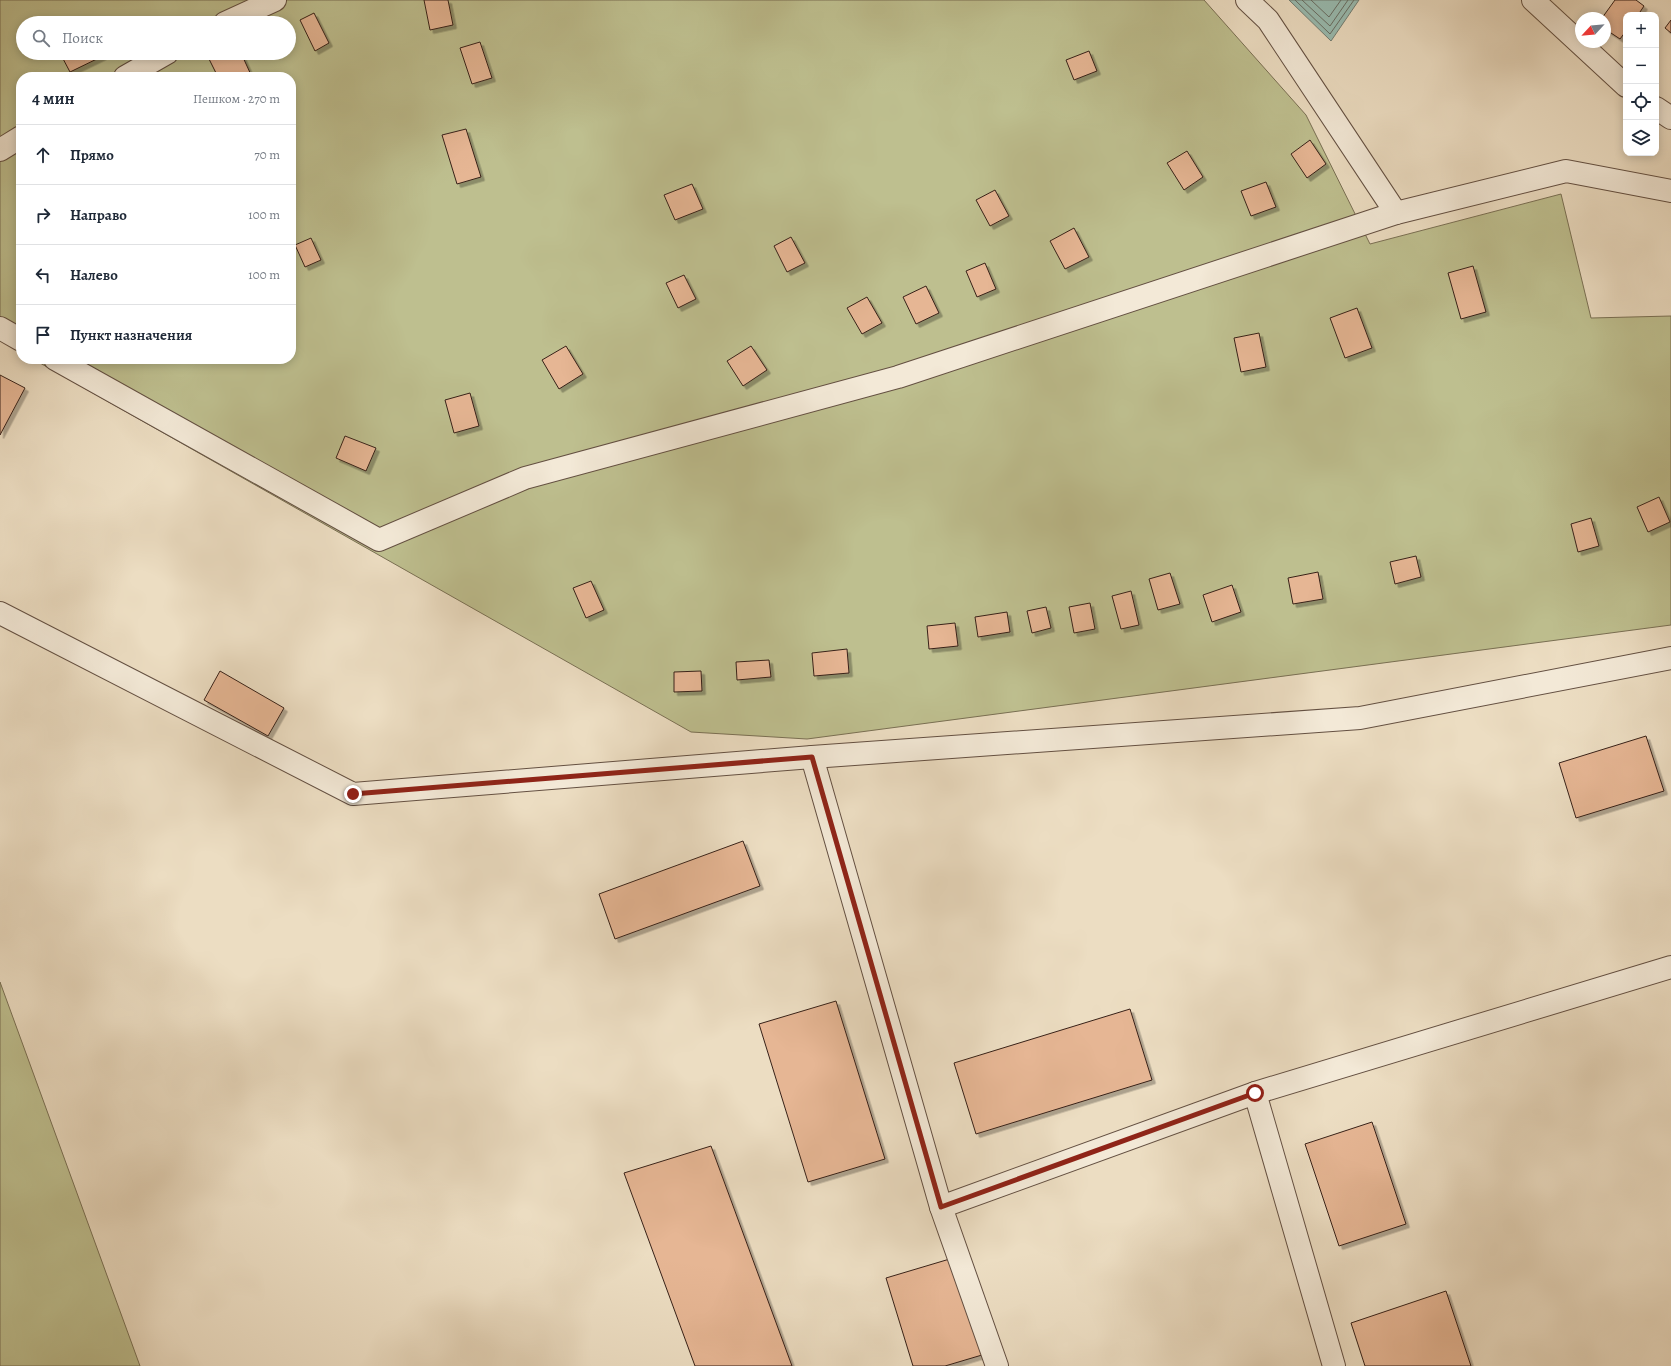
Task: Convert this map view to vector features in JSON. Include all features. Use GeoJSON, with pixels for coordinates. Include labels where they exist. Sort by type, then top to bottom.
{"type":"FeatureCollection","features":[{"type":"Feature","properties":{"kind":"lane"},"geometry":{"type":"LineString","coordinates":[[240,16],[275,0]]}},
{"type":"Feature","properties":{"kind":"lane"},"geometry":{"type":"LineString","coordinates":[[1247,0],[1268,20],[1396,213]]}},
{"type":"Feature","properties":{"kind":"lane"},"geometry":{"type":"LineString","coordinates":[[1533,0],[1624,84]]}},
{"type":"Feature","properties":{"kind":"lane"},"geometry":{"type":"LineString","coordinates":[[134,72],[155,60]]}},
{"type":"Feature","properties":{"kind":"lane"},"geometry":{"type":"LineString","coordinates":[[1659,110],[1671,118]]}},
{"type":"Feature","properties":{"kind":"lane"},"geometry":{"type":"LineString","coordinates":[[0,150],[16,140]]}},
{"type":"Feature","properties":{"kind":"lane"},"geometry":{"type":"LineString","coordinates":[[64,364],[379,540],[525,478],[898,377],[1396,213],[1566,172],[1671,191]]}},
{"type":"Feature","properties":{"kind":"lane"},"geometry":{"type":"LineString","coordinates":[[0,328],[16,337]]}},
{"type":"Feature","properties":{"kind":"lane"},"geometry":{"type":"LineString","coordinates":[[0,613],[353,794],[812,757],[1360,718],[1671,658]]}},
{"type":"Feature","properties":{"kind":"lane"},"geometry":{"type":"LineString","coordinates":[[812,757],[941,1207],[997,1366]]}},
{"type":"Feature","properties":{"kind":"lane"},"geometry":{"type":"LineString","coordinates":[[941,1207],[1255,1093],[1671,967]]}},
{"type":"Feature","properties":{"kind":"lane"},"geometry":{"type":"LineString","coordinates":[[1255,1093],[1334,1366]]}},
{"type":"Feature","properties":{"kind":"green space"},"geometry":{"type":"Polygon","coordinates":[[[0,0],[1204,0],[1306,115],[1370,244],[1561,194],[1591,318],[1671,316],[1671,625],[807,739],[691,732],[42,364],[296,364],[296,72],[16,72],[16,349],[0,340],[0,0]]]}},
{"type":"Feature","properties":{"kind":"green space"},"geometry":{"type":"Polygon","coordinates":[[[0,982],[140,1366],[0,1366],[0,982]]]}},
{"type":"Feature","properties":{"kind":"water"},"geometry":{"type":"Polygon","coordinates":[[[1289,0],[1359,0],[1331,41],[1289,0]]]}},
{"type":"Feature","properties":{"kind":"building"},"geometry":{"type":"Polygon","coordinates":[[[424,0],[448,0],[453,25],[430,30],[424,0]]]}},
{"type":"Feature","properties":{"kind":"building"},"geometry":{"type":"Polygon","coordinates":[[[1615,0],[1636,0],[1644,6],[1640,12],[1623,12],[1623,35],[1620,39],[1611,33],[1611,12],[1606,12],[1615,0]]]}},
{"type":"Feature","properties":{"kind":"building"},"geometry":{"type":"Polygon","coordinates":[[[314,13],[329,43],[315,51],[300,20],[314,13]]]}},
{"type":"Feature","properties":{"kind":"building"},"geometry":{"type":"Polygon","coordinates":[[[1671,20],[1671,33],[1665,28],[1671,20]]]}},
{"type":"Feature","properties":{"kind":"building"},"geometry":{"type":"Polygon","coordinates":[[[480,42],[492,78],[472,84],[460,48],[480,42]]]}},
{"type":"Feature","properties":{"kind":"building"},"geometry":{"type":"Polygon","coordinates":[[[1089,51],[1097,71],[1074,80],[1066,60],[1089,51]]]}},
{"type":"Feature","properties":{"kind":"building"},"geometry":{"type":"Polygon","coordinates":[[[64,60],[95,60],[70,72],[64,60]]]}},
{"type":"Feature","properties":{"kind":"building"},"geometry":{"type":"Polygon","coordinates":[[[210,60],[244,60],[250,72],[216,72],[210,60]]]}},
{"type":"Feature","properties":{"kind":"building"},"geometry":{"type":"Polygon","coordinates":[[[466,129],[481,177],[457,184],[442,135],[466,129]]]}},
{"type":"Feature","properties":{"kind":"building"},"geometry":{"type":"Polygon","coordinates":[[[1310,140],[1326,164],[1307,178],[1291,154],[1310,140]]]}},
{"type":"Feature","properties":{"kind":"building"},"geometry":{"type":"Polygon","coordinates":[[[1187,151],[1203,177],[1184,190],[1167,163],[1187,151]]]}},
{"type":"Feature","properties":{"kind":"building"},"geometry":{"type":"Polygon","coordinates":[[[1266,182],[1276,207],[1251,216],[1241,191],[1266,182]]]}},
{"type":"Feature","properties":{"kind":"building"},"geometry":{"type":"Polygon","coordinates":[[[692,184],[703,209],[675,220],[664,195],[692,184]]]}},
{"type":"Feature","properties":{"kind":"building"},"geometry":{"type":"Polygon","coordinates":[[[995,190],[1009,216],[990,226],[976,200],[995,190]]]}},
{"type":"Feature","properties":{"kind":"building"},"geometry":{"type":"Polygon","coordinates":[[[1074,228],[1089,257],[1065,269],[1050,241],[1074,228]]]}},
{"type":"Feature","properties":{"kind":"building"},"geometry":{"type":"Polygon","coordinates":[[[791,237],[805,263],[787,272],[774,246],[791,237]]]}},
{"type":"Feature","properties":{"kind":"building"},"geometry":{"type":"Polygon","coordinates":[[[311,238],[321,260],[305,267],[296,245],[311,238]]]}},
{"type":"Feature","properties":{"kind":"building"},"geometry":{"type":"Polygon","coordinates":[[[985,263],[996,289],[977,297],[966,271],[985,263]]]}},
{"type":"Feature","properties":{"kind":"building"},"geometry":{"type":"Polygon","coordinates":[[[1473,266],[1486,312],[1461,319],[1448,273],[1473,266]]]}},
{"type":"Feature","properties":{"kind":"building"},"geometry":{"type":"Polygon","coordinates":[[[684,275],[696,299],[678,308],[666,283],[684,275]]]}},
{"type":"Feature","properties":{"kind":"building"},"geometry":{"type":"Polygon","coordinates":[[[926,286],[939,313],[916,324],[903,297],[926,286]]]}},
{"type":"Feature","properties":{"kind":"building"},"geometry":{"type":"Polygon","coordinates":[[[867,297],[882,323],[862,334],[847,308],[867,297]]]}},
{"type":"Feature","properties":{"kind":"building"},"geometry":{"type":"Polygon","coordinates":[[[1357,308],[1372,348],[1345,358],[1330,318],[1357,308]]]}},
{"type":"Feature","properties":{"kind":"building"},"geometry":{"type":"Polygon","coordinates":[[[1259,333],[1266,367],[1241,372],[1234,338],[1259,333]]]}},
{"type":"Feature","properties":{"kind":"building"},"geometry":{"type":"Polygon","coordinates":[[[566,346],[583,374],[559,389],[542,360],[566,346]]]}},
{"type":"Feature","properties":{"kind":"building"},"geometry":{"type":"Polygon","coordinates":[[[751,346],[767,370],[743,386],[727,361],[751,346]]]}},
{"type":"Feature","properties":{"kind":"building"},"geometry":{"type":"Polygon","coordinates":[[[0,375],[25,388],[0,435],[0,375]]]}},
{"type":"Feature","properties":{"kind":"building"},"geometry":{"type":"Polygon","coordinates":[[[470,393],[479,426],[454,433],[445,400],[470,393]]]}},
{"type":"Feature","properties":{"kind":"building"},"geometry":{"type":"Polygon","coordinates":[[[345,436],[376,448],[366,471],[336,458],[345,436]]]}},
{"type":"Feature","properties":{"kind":"building"},"geometry":{"type":"Polygon","coordinates":[[[1659,497],[1670,522],[1648,532],[1637,507],[1659,497]]]}},
{"type":"Feature","properties":{"kind":"building"},"geometry":{"type":"Polygon","coordinates":[[[1591,518],[1599,546],[1578,552],[1571,524],[1591,518]]]}},
{"type":"Feature","properties":{"kind":"building"},"geometry":{"type":"Polygon","coordinates":[[[1416,556],[1421,577],[1395,584],[1390,562],[1416,556]]]}},
{"type":"Feature","properties":{"kind":"building"},"geometry":{"type":"Polygon","coordinates":[[[1318,572],[1323,599],[1293,604],[1288,578],[1318,572]]]}},
{"type":"Feature","properties":{"kind":"building"},"geometry":{"type":"Polygon","coordinates":[[[1170,573],[1180,604],[1158,610],[1149,579],[1170,573]]]}},
{"type":"Feature","properties":{"kind":"building"},"geometry":{"type":"Polygon","coordinates":[[[591,581],[604,610],[586,618],[573,588],[591,581]]]}},
{"type":"Feature","properties":{"kind":"building"},"geometry":{"type":"Polygon","coordinates":[[[1232,585],[1241,612],[1212,622],[1203,595],[1232,585]]]}},
{"type":"Feature","properties":{"kind":"building"},"geometry":{"type":"Polygon","coordinates":[[[1131,591],[1139,625],[1121,629],[1112,596],[1131,591]]]}},
{"type":"Feature","properties":{"kind":"building"},"geometry":{"type":"Polygon","coordinates":[[[1090,603],[1095,629],[1074,633],[1069,607],[1090,603]]]}},
{"type":"Feature","properties":{"kind":"building"},"geometry":{"type":"Polygon","coordinates":[[[1046,607],[1051,628],[1032,633],[1027,611],[1046,607]]]}},
{"type":"Feature","properties":{"kind":"building"},"geometry":{"type":"Polygon","coordinates":[[[1007,612],[1010,632],[978,637],[975,617],[1007,612]]]}},
{"type":"Feature","properties":{"kind":"building"},"geometry":{"type":"Polygon","coordinates":[[[955,623],[958,646],[929,649],[927,626],[955,623]]]}},
{"type":"Feature","properties":{"kind":"building"},"geometry":{"type":"Polygon","coordinates":[[[847,649],[849,673],[814,676],[812,653],[847,649]]]}},
{"type":"Feature","properties":{"kind":"building"},"geometry":{"type":"Polygon","coordinates":[[[769,660],[771,677],[737,680],[736,662],[769,660]]]}},
{"type":"Feature","properties":{"kind":"building"},"geometry":{"type":"Polygon","coordinates":[[[220,671],[284,708],[268,736],[204,700],[220,671]]]}},
{"type":"Feature","properties":{"kind":"building"},"geometry":{"type":"Polygon","coordinates":[[[701,671],[702,691],[674,692],[674,672],[701,671]]]}},
{"type":"Feature","properties":{"kind":"building"},"geometry":{"type":"Polygon","coordinates":[[[1646,736],[1664,791],[1576,818],[1559,763],[1646,736]]]}},
{"type":"Feature","properties":{"kind":"building"},"geometry":{"type":"Polygon","coordinates":[[[743,841],[760,886],[615,939],[599,894],[743,841]]]}},
{"type":"Feature","properties":{"kind":"building"},"geometry":{"type":"Polygon","coordinates":[[[836,1001],[885,1159],[808,1182],[759,1024],[836,1001]]]}},
{"type":"Feature","properties":{"kind":"building"},"geometry":{"type":"Polygon","coordinates":[[[1130,1009],[1152,1080],[976,1134],[954,1063],[1130,1009]]]}},
{"type":"Feature","properties":{"kind":"building"},"geometry":{"type":"Polygon","coordinates":[[[1372,1122],[1406,1224],[1339,1246],[1305,1144],[1372,1122]]]}},
{"type":"Feature","properties":{"kind":"building"},"geometry":{"type":"Polygon","coordinates":[[[711,1146],[792,1366],[695,1366],[624,1173],[711,1146]]]}},
{"type":"Feature","properties":{"kind":"building"},"geometry":{"type":"Polygon","coordinates":[[[953,1258],[982,1355],[945,1366],[913,1366],[886,1278],[953,1258]]]}},
{"type":"Feature","properties":{"kind":"building"},"geometry":{"type":"Polygon","coordinates":[[[1446,1291],[1471,1366],[1365,1366],[1351,1323],[1446,1291]]]}},
{"type":"Feature","properties":{"kind":"route"},"geometry":{"type":"LineString","coordinates":[[353,794],[812,757],[941,1207],[1255,1093]]}}]}
